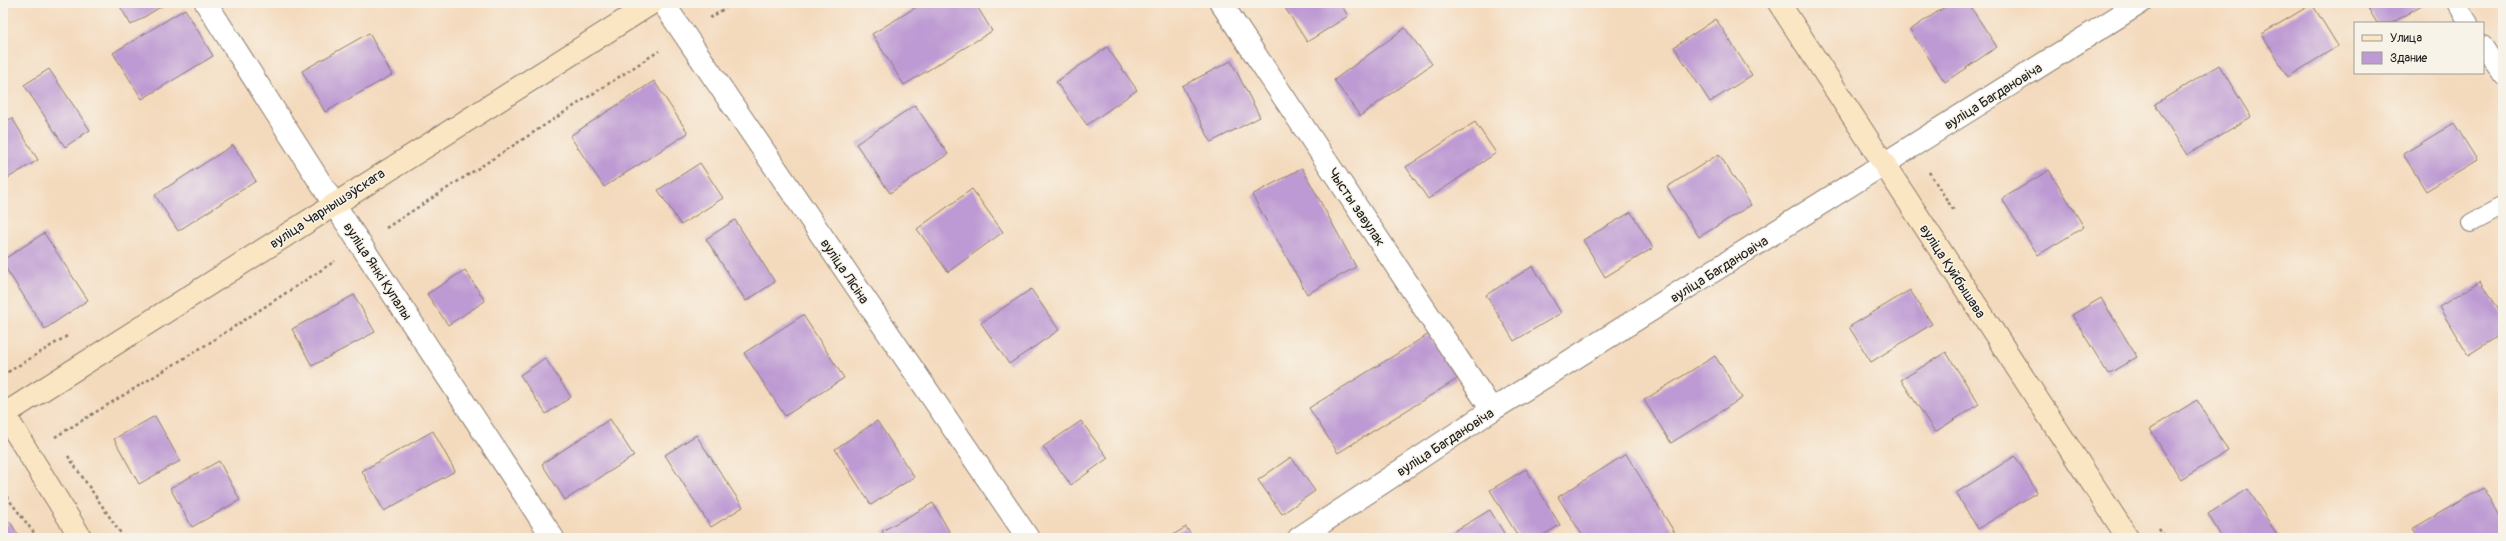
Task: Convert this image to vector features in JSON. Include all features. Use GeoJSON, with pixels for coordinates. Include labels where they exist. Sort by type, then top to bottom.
{"type":"FeatureCollection","features":[{"type":"Feature","properties":{"kind":"main road","name":"вуліца Чарнышэўскага"},"geometry":{"type":"LineString","coordinates":[[4,414],[652,3]]}},
{"type":"Feature","properties":{"kind":"main road","name":"вуліца Куйбышава"},"geometry":{"type":"LineString","coordinates":[[1779,3],[2128,538]]}},
{"type":"Feature","properties":{"kind":"main road"},"geometry":{"type":"LineString","coordinates":[[4,414],[81,538]]}},
{"type":"Feature","properties":{"kind":"street","name":"вуліца Янкі Купалы"},"geometry":{"type":"LineString","coordinates":[[206,3],[334,204],[553,538]]}},
{"type":"Feature","properties":{"kind":"street","name":"вуліца Лісіна"},"geometry":{"type":"LineString","coordinates":[[663,3],[1028,538]]}},
{"type":"Feature","properties":{"kind":"street","name":"Чысты завулак"},"geometry":{"type":"LineString","coordinates":[[1221,3],[1492,410]]}},
{"type":"Feature","properties":{"kind":"street","name":"вуліца Багдановіча"},"geometry":{"type":"LineString","coordinates":[[1300,538],[1492,410],[2140,3]]}},
{"type":"Feature","properties":{"kind":"lane"},"geometry":{"type":"LineString","coordinates":[[2456,3],[2468,22]]}},
{"type":"Feature","properties":{"kind":"lane"},"geometry":{"type":"LineString","coordinates":[[2484,47],[2503,76]]}},
{"type":"Feature","properties":{"kind":"lane"},"geometry":{"type":"LineString","coordinates":[[2471,223],[2503,206]]}},
{"type":"Feature","properties":{"kind":"path"},"geometry":{"type":"LineString","coordinates":[[55,437],[209,343],[733,3]]}},
{"type":"Feature","properties":{"kind":"path"},"geometry":{"type":"LineString","coordinates":[[3,492],[38,538]]}},
{"type":"Feature","properties":{"kind":"building"},"geometry":{"type":"Polygon","coordinates":[[[118,3],[167,3],[131,25],[118,3]]]}},
{"type":"Feature","properties":{"kind":"building"},"geometry":{"type":"Polygon","coordinates":[[[923,3],[975,3],[992,31],[904,85],[872,34],[923,3]]]}},
{"type":"Feature","properties":{"kind":"building"},"geometry":{"type":"Polygon","coordinates":[[[1282,3],[1340,3],[1348,16],[1307,42],[1282,3]]]}},
{"type":"Feature","properties":{"kind":"building"},"geometry":{"type":"Polygon","coordinates":[[[1951,3],[1968,3],[1997,47],[1945,82],[1910,30],[1951,3]]]}},
{"type":"Feature","properties":{"kind":"building"},"geometry":{"type":"Polygon","coordinates":[[[2365,3],[2425,3],[2394,22],[2376,22],[2365,3]]]}},
{"type":"Feature","properties":{"kind":"building"},"geometry":{"type":"Polygon","coordinates":[[[2312,4],[2338,46],[2288,77],[2262,34],[2312,4]]]}},
{"type":"Feature","properties":{"kind":"building"},"geometry":{"type":"Polygon","coordinates":[[[185,9],[213,56],[142,99],[113,53],[185,9]]]}},
{"type":"Feature","properties":{"kind":"building"},"geometry":{"type":"Polygon","coordinates":[[[1716,19],[1752,75],[1710,102],[1674,47],[1716,19]]]}},
{"type":"Feature","properties":{"kind":"building"},"geometry":{"type":"Polygon","coordinates":[[[1405,28],[1432,64],[1360,116],[1334,80],[1405,28]]]}},
{"type":"Feature","properties":{"kind":"building"},"geometry":{"type":"Polygon","coordinates":[[[369,33],[392,75],[325,112],[302,71],[369,33]]]}},
{"type":"Feature","properties":{"kind":"building"},"geometry":{"type":"Polygon","coordinates":[[[1107,47],[1137,90],[1087,125],[1056,82],[1107,47]]]}},
{"type":"Feature","properties":{"kind":"building"},"geometry":{"type":"Polygon","coordinates":[[[1231,61],[1260,117],[1211,142],[1182,86],[1231,61]]]}},
{"type":"Feature","properties":{"kind":"building"},"geometry":{"type":"Polygon","coordinates":[[[2219,65],[2251,117],[2187,155],[2155,104],[2219,65]]]}},
{"type":"Feature","properties":{"kind":"building"},"geometry":{"type":"Polygon","coordinates":[[[49,69],[90,130],[65,147],[24,85],[49,69]]]}},
{"type":"Feature","properties":{"kind":"building"},"geometry":{"type":"Polygon","coordinates":[[[654,81],[688,133],[604,187],[570,136],[654,81]]]}},
{"type":"Feature","properties":{"kind":"building"},"geometry":{"type":"Polygon","coordinates":[[[915,105],[948,154],[890,193],[856,144],[915,105]]]}},
{"type":"Feature","properties":{"kind":"building"},"geometry":{"type":"Polygon","coordinates":[[[12,118],[38,160],[3,181],[3,123],[12,118]]]}},
{"type":"Feature","properties":{"kind":"building"},"geometry":{"type":"Polygon","coordinates":[[[1475,122],[1496,153],[1428,199],[1406,167],[1475,122]]]}},
{"type":"Feature","properties":{"kind":"building"},"geometry":{"type":"Polygon","coordinates":[[[2454,123],[2477,160],[2426,191],[2403,154],[2454,123]]]}},
{"type":"Feature","properties":{"kind":"building"},"geometry":{"type":"Polygon","coordinates":[[[233,145],[256,181],[178,231],[155,195],[233,145]]]}},
{"type":"Feature","properties":{"kind":"building"},"geometry":{"type":"Polygon","coordinates":[[[1719,154],[1751,205],[1699,237],[1667,187],[1719,154]]]}},
{"type":"Feature","properties":{"kind":"building"},"geometry":{"type":"Polygon","coordinates":[[[700,163],[723,198],[681,225],[658,190],[700,163]]]}},
{"type":"Feature","properties":{"kind":"building"},"geometry":{"type":"Polygon","coordinates":[[[1302,168],[1356,267],[1307,294],[1252,195],[1302,168]]]}},
{"type":"Feature","properties":{"kind":"building"},"geometry":{"type":"Polygon","coordinates":[[[2049,170],[2084,227],[2038,255],[2002,199],[2049,170]]]}},
{"type":"Feature","properties":{"kind":"building"},"geometry":{"type":"Polygon","coordinates":[[[972,189],[1003,232],[948,272],[917,229],[972,189]]]}},
{"type":"Feature","properties":{"kind":"building"},"geometry":{"type":"Polygon","coordinates":[[[1631,212],[1653,248],[1605,277],[1583,240],[1631,212]]]}},
{"type":"Feature","properties":{"kind":"building"},"geometry":{"type":"Polygon","coordinates":[[[735,220],[775,282],[746,301],[706,239],[735,220]]]}},
{"type":"Feature","properties":{"kind":"building"},"geometry":{"type":"Polygon","coordinates":[[[44,233],[88,300],[45,329],[3,264],[3,260],[44,233]]]}},
{"type":"Feature","properties":{"kind":"building"},"geometry":{"type":"Polygon","coordinates":[[[1533,266],[1561,313],[1514,341],[1486,295],[1533,266]]]}},
{"type":"Feature","properties":{"kind":"building"},"geometry":{"type":"Polygon","coordinates":[[[465,270],[485,301],[448,325],[427,294],[465,270]]]}},
{"type":"Feature","properties":{"kind":"building"},"geometry":{"type":"Polygon","coordinates":[[[2481,281],[2503,317],[2503,333],[2468,355],[2439,307],[2481,281]]]}},
{"type":"Feature","properties":{"kind":"building"},"geometry":{"type":"Polygon","coordinates":[[[1031,289],[1059,330],[1009,364],[981,323],[1031,289]]]}},
{"type":"Feature","properties":{"kind":"building"},"geometry":{"type":"Polygon","coordinates":[[[1910,290],[1932,324],[1871,362],[1849,327],[1910,290]]]}},
{"type":"Feature","properties":{"kind":"building"},"geometry":{"type":"Polygon","coordinates":[[[354,295],[375,332],[312,366],[292,329],[354,295]]]}},
{"type":"Feature","properties":{"kind":"building"},"geometry":{"type":"Polygon","coordinates":[[[2101,298],[2137,357],[2108,374],[2072,315],[2101,298]]]}},
{"type":"Feature","properties":{"kind":"building"},"geometry":{"type":"Polygon","coordinates":[[[803,315],[844,378],[785,416],[744,353],[803,315]]]}},
{"type":"Feature","properties":{"kind":"building"},"geometry":{"type":"Polygon","coordinates":[[[1429,334],[1457,379],[1338,453],[1309,408],[1429,334]]]}},
{"type":"Feature","properties":{"kind":"building"},"geometry":{"type":"Polygon","coordinates":[[[1946,352],[1979,404],[1935,432],[1901,380],[1946,352]]]}},
{"type":"Feature","properties":{"kind":"building"},"geometry":{"type":"Polygon","coordinates":[[[1715,356],[1742,398],[1671,443],[1644,400],[1715,356]]]}},
{"type":"Feature","properties":{"kind":"building"},"geometry":{"type":"Polygon","coordinates":[[[545,358],[571,397],[546,414],[520,375],[545,358]]]}},
{"type":"Feature","properties":{"kind":"building"},"geometry":{"type":"Polygon","coordinates":[[[2197,400],[2228,451],[2181,480],[2150,429],[2197,400]]]}},
{"type":"Feature","properties":{"kind":"building"},"geometry":{"type":"Polygon","coordinates":[[[155,416],[180,461],[139,484],[114,439],[155,416]]]}},
{"type":"Feature","properties":{"kind":"building"},"geometry":{"type":"Polygon","coordinates":[[[610,419],[634,456],[565,500],[542,464],[610,419]]]}},
{"type":"Feature","properties":{"kind":"building"},"geometry":{"type":"Polygon","coordinates":[[[877,421],[914,477],[871,505],[835,449],[877,421]]]}},
{"type":"Feature","properties":{"kind":"building"},"geometry":{"type":"Polygon","coordinates":[[[1081,421],[1108,458],[1071,485],[1043,447],[1081,421]]]}},
{"type":"Feature","properties":{"kind":"building"},"geometry":{"type":"Polygon","coordinates":[[[433,431],[455,471],[384,511],[362,471],[433,431]]]}},
{"type":"Feature","properties":{"kind":"building"},"geometry":{"type":"Polygon","coordinates":[[[696,435],[743,507],[711,527],[665,455],[696,435]]]}},
{"type":"Feature","properties":{"kind":"building"},"geometry":{"type":"Polygon","coordinates":[[[1626,454],[1678,538],[1584,538],[1558,497],[1626,454]]]}},
{"type":"Feature","properties":{"kind":"building"},"geometry":{"type":"Polygon","coordinates":[[[2015,456],[2037,492],[1978,529],[1956,493],[2015,456]]]}},
{"type":"Feature","properties":{"kind":"building"},"geometry":{"type":"Polygon","coordinates":[[[1291,457],[1315,491],[1282,514],[1258,480],[1291,457]]]}},
{"type":"Feature","properties":{"kind":"building"},"geometry":{"type":"Polygon","coordinates":[[[219,461],[240,500],[192,527],[170,488],[219,461]]]}},
{"type":"Feature","properties":{"kind":"building"},"geometry":{"type":"Polygon","coordinates":[[[1526,469],[1560,525],[1538,538],[1519,538],[1490,490],[1526,469]]]}},
{"type":"Feature","properties":{"kind":"building"},"geometry":{"type":"Polygon","coordinates":[[[2483,488],[2503,522],[2503,538],[2417,538],[2412,529],[2483,488]]]}},
{"type":"Feature","properties":{"kind":"building"},"geometry":{"type":"Polygon","coordinates":[[[2248,489],[2279,538],[2222,538],[2208,514],[2248,489]]]}},
{"type":"Feature","properties":{"kind":"building"},"geometry":{"type":"Polygon","coordinates":[[[933,503],[953,538],[886,538],[882,531],[933,503]]]}},
{"type":"Feature","properties":{"kind":"building"},"geometry":{"type":"Polygon","coordinates":[[[1490,510],[1507,538],[1443,538],[1490,510]]]}},
{"type":"Feature","properties":{"kind":"building"},"geometry":{"type":"Polygon","coordinates":[[[10,522],[20,538],[3,538],[3,527],[10,522]]]}},
{"type":"Feature","properties":{"kind":"building"},"geometry":{"type":"Polygon","coordinates":[[[1186,527],[1193,538],[1168,538],[1186,527]]]}}]}
